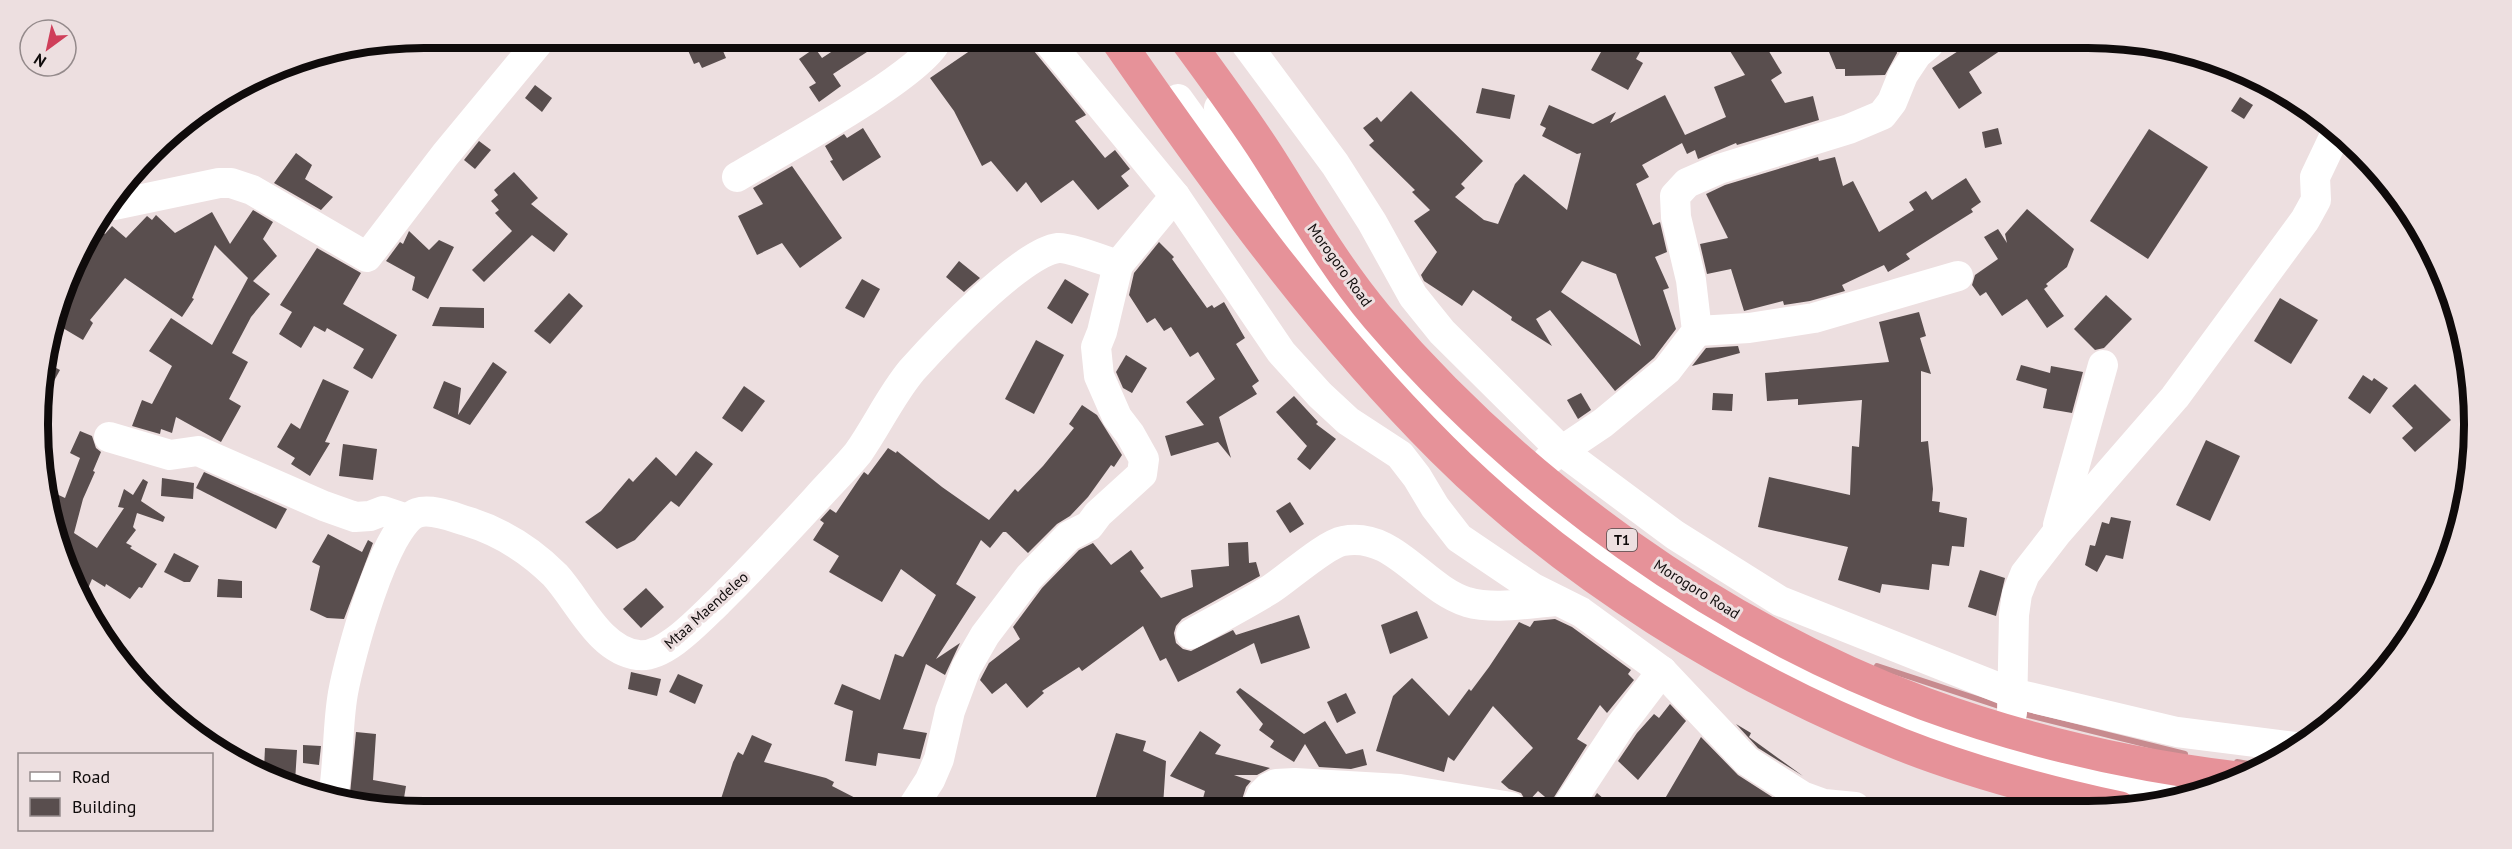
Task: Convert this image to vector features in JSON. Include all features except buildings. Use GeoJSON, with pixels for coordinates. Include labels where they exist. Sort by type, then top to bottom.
{"type":"FeatureCollection","features":[{"type":"Feature","properties":{"kind":"highway"},"geometry":{"type":"LineString","coordinates":[[1123,48],[1208,171],[1329,327],[1385,391],[1444,451],[1509,510],[1570,559],[1635,604],[1715,653],[1764,682],[1838,718],[1903,745],[1970,768],[2090,801]]}},
{"type":"Feature","properties":{"kind":"highway","name":"Morogoro Road"},"geometry":{"type":"LineString","coordinates":[[1192,48],[1246,123],[1315,233],[1378,318],[1470,415],[1578,508],[1638,552],[1707,597],[1778,636],[2010,744],[2090,753],[2166,769],[2222,776]]}},
{"type":"Feature","properties":{"kind":"street"},"geometry":{"type":"LineString","coordinates":[[119,204],[219,183],[231,183],[252,190],[367,257],[445,155],[534,48]]}},
{"type":"Feature","properties":{"kind":"street"},"geometry":{"type":"LineString","coordinates":[[737,177],[874,96],[923,58],[931,48]]}},
{"type":"Feature","properties":{"kind":"street"},"geometry":{"type":"LineString","coordinates":[[1054,48],[1175,196],[1268,334],[1320,395],[1348,421],[1400,455],[1417,477],[1435,507],[1459,537],[1509,573],[1581,612],[1662,671],[1747,761],[1802,796],[1816,801]]}},
{"type":"Feature","properties":{"kind":"street","name":"Morogoro Road"},"geometry":{"type":"LineString","coordinates":[[1143,48],[1201,131],[1394,369],[1515,486],[1590,547],[1730,637],[1864,702],[1945,735],[2010,744],[2080,775],[2168,792]]}},
{"type":"Feature","properties":{"kind":"street","name":"Morogoro Road"},"geometry":{"type":"LineString","coordinates":[[1176,48],[1222,113],[1320,278]]}},
{"type":"Feature","properties":{"kind":"street"},"geometry":{"type":"LineString","coordinates":[[1249,48],[1335,164],[1372,222],[1413,296],[1442,332],[1562,451],[1675,535],[1780,601],[2012,693],[2177,732],[2285,746]]}},
{"type":"Feature","properties":{"kind":"street"},"geometry":{"type":"LineString","coordinates":[[1532,469],[1603,423],[1667,370],[1697,331],[1691,280],[1676,217],[1675,196],[1687,183],[1719,169],[1849,129],[1882,115],[1892,102],[1903,75],[1917,54],[1924,48]]}},
{"type":"Feature","properties":{"kind":"street"},"geometry":{"type":"LineString","coordinates":[[2010,744],[2017,594],[2038,555],[2175,397],[2305,220],[2316,200],[2315,177],[2333,139]]}},
{"type":"Feature","properties":{"kind":"street"},"geometry":{"type":"LineString","coordinates":[[916,801],[934,770],[950,711],[966,668],[985,635],[1029,577],[1069,536],[1089,526],[1098,514],[1142,474],[1144,459],[1117,417],[1099,376],[1096,347],[1102,332],[1118,265],[1175,196]]}},
{"type":"Feature","properties":{"kind":"street","name":"Mtaa Maendeleo"},"geometry":{"type":"LineString","coordinates":[[408,519],[419,512],[444,515],[483,526],[508,539],[555,576],[605,637],[627,652],[649,656],[668,646],[760,560],[857,454],[911,371],[990,291],[1030,258],[1059,248],[1118,265]]}},
{"type":"Feature","properties":{"kind":"street"},"geometry":{"type":"LineString","coordinates":[[1697,331],[1749,328],[1814,318],[1958,276]]}},
{"type":"Feature","properties":{"kind":"street"},"geometry":{"type":"LineString","coordinates":[[2056,534],[2103,366]]}},
{"type":"Feature","properties":{"kind":"street"},"geometry":{"type":"LineString","coordinates":[[109,437],[170,455],[198,451],[324,506],[356,517],[370,516],[383,511],[408,519],[386,553],[348,669],[340,714],[334,790]]}},
{"type":"Feature","properties":{"kind":"street"},"geometry":{"type":"LineString","coordinates":[[1191,634],[1272,588],[1341,541],[1359,539],[1379,544],[1434,584],[1465,601],[1489,606],[1558,601]]}},
{"type":"Feature","properties":{"kind":"street"},"geometry":{"type":"LineString","coordinates":[[1571,801],[1621,725],[1662,671]]}},
{"type":"Feature","properties":{"kind":"street"},"geometry":{"type":"LineString","coordinates":[[1259,801],[1268,788],[1276,784],[1295,783],[1332,796],[1400,789],[1474,801]]}},
{"type":"Feature","properties":{"kind":"waterway"},"geometry":{"type":"LineString","coordinates":[[1877,666],[2005,708]]}},
{"type":"Feature","properties":{"kind":"waterway"},"geometry":{"type":"LineString","coordinates":[[2020,713],[2185,754]]}},
{"type":"Feature","properties":{"kind":"waterway"},"geometry":{"type":"LineString","coordinates":[[2237,762],[2249,764]]}}]}
